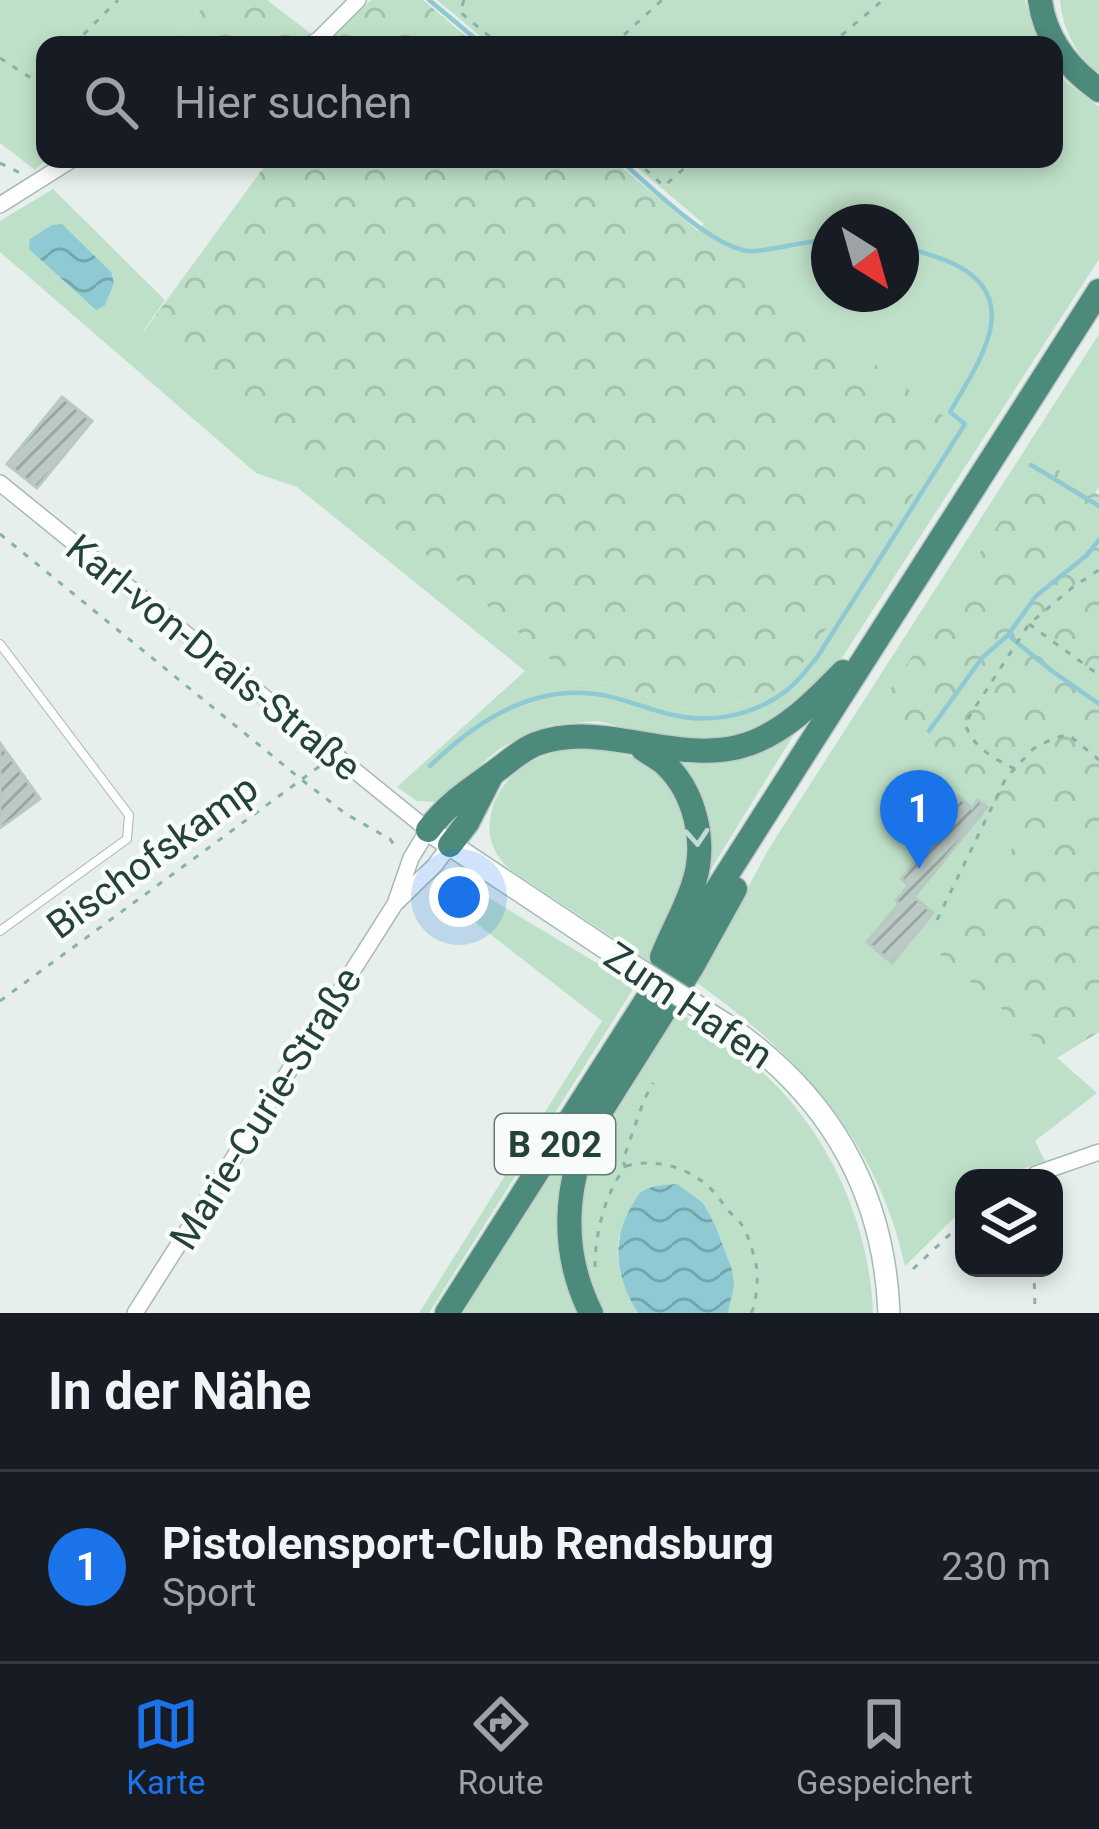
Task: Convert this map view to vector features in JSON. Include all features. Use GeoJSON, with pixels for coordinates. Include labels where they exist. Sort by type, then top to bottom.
{"type":"FeatureCollection","features":[{"type":"Feature","properties":{"kind":"highway"},"geometry":{"type":"LineString","coordinates":[[1040,0],[1051,36]]}},
{"type":"Feature","properties":{"kind":"highway"},"geometry":{"type":"LineString","coordinates":[[1063,56],[1099,90]]}},
{"type":"Feature","properties":{"kind":"highway","name":"B 202"},"geometry":{"type":"LineString","coordinates":[[447,1313],[1099,291]]}},
{"type":"Feature","properties":{"kind":"highway"},"geometry":{"type":"LineString","coordinates":[[428,830],[452,802],[535,744],[585,736],[676,749],[740,747],[783,726],[878,637]]}},
{"type":"Feature","properties":{"kind":"highway"},"geometry":{"type":"LineString","coordinates":[[636,744],[666,764],[679,781],[696,817],[699,837],[695,878],[643,1007]]}},
{"type":"Feature","properties":{"kind":"highway"},"geometry":{"type":"LineString","coordinates":[[450,845],[492,774]]}},
{"type":"Feature","properties":{"kind":"highway"},"geometry":{"type":"LineString","coordinates":[[591,1313],[575,1275],[568,1231],[570,1190],[580,1149],[693,965],[766,832],[778,792]]}},
{"type":"Feature","properties":{"kind":"main road","name":"Zum Hafen"},"geometry":{"type":"LineString","coordinates":[[428,830],[758,1046],[806,1091],[831,1126],[868,1199],[883,1256],[889,1313]]}},
{"type":"Feature","properties":{"kind":"street"},"geometry":{"type":"LineString","coordinates":[[321,36],[358,0]]}},
{"type":"Feature","properties":{"kind":"street"},"geometry":{"type":"LineString","coordinates":[[0,205],[59,168]]}},
{"type":"Feature","properties":{"kind":"street","name":"Karl-von-Drais-Straße"},"geometry":{"type":"LineString","coordinates":[[0,483],[428,830]]}},
{"type":"Feature","properties":{"kind":"street","name":"Marie-Curie-Straße"},"geometry":{"type":"LineString","coordinates":[[135,1313],[395,904],[411,858],[428,830]]}},
{"type":"Feature","properties":{"kind":"street","name":"Marie-Curie-Straße"},"geometry":{"type":"LineString","coordinates":[[395,904],[450,845]]}},
{"type":"Feature","properties":{"kind":"street"},"geometry":{"type":"LineString","coordinates":[[1050,1169],[1099,1152]]}},
{"type":"Feature","properties":{"kind":"lane"},"geometry":{"type":"LineString","coordinates":[[0,644],[129,815],[127,839],[0,931]]}},
{"type":"Feature","properties":{"kind":"path"},"geometry":{"type":"LineString","coordinates":[[83,36],[118,0]]}},
{"type":"Feature","properties":{"kind":"path"},"geometry":{"type":"LineString","coordinates":[[464,0],[460,12],[489,36]]}},
{"type":"Feature","properties":{"kind":"path"},"geometry":{"type":"LineString","coordinates":[[623,36],[662,0]]}},
{"type":"Feature","properties":{"kind":"path"},"geometry":{"type":"LineString","coordinates":[[841,36],[883,0]]}},
{"type":"Feature","properties":{"kind":"path"},"geometry":{"type":"LineString","coordinates":[[0,58],[36,81]]}},
{"type":"Feature","properties":{"kind":"path"},"geometry":{"type":"LineString","coordinates":[[0,164],[38,182]]}},
{"type":"Feature","properties":{"kind":"path"},"geometry":{"type":"LineString","coordinates":[[644,168],[664,185],[684,168]]}},
{"type":"Feature","properties":{"kind":"path"},"geometry":{"type":"LineString","coordinates":[[0,534],[302,780],[346,814],[390,839],[400,861]]}},
{"type":"Feature","properties":{"kind":"path"},"geometry":{"type":"LineString","coordinates":[[1015,769],[970,739],[964,724],[1029,624],[1099,570]]}},
{"type":"Feature","properties":{"kind":"path"},"geometry":{"type":"LineString","coordinates":[[1029,624],[1099,675]]}},
{"type":"Feature","properties":{"kind":"path"},"geometry":{"type":"LineString","coordinates":[[937,920],[1006,778],[1033,748],[1069,735],[1099,760]]}},
{"type":"Feature","properties":{"kind":"path","name":"Bischofskamp"},"geometry":{"type":"LineString","coordinates":[[0,1000],[335,755]]}},
{"type":"Feature","properties":{"kind":"path"},"geometry":{"type":"LineString","coordinates":[[625,1167],[623,1160],[653,1083]]}},
{"type":"Feature","properties":{"kind":"path"},"geometry":{"type":"LineString","coordinates":[[597,1279],[596,1242],[618,1176],[625,1167],[643,1161],[661,1162],[680,1168],[719,1196],[742,1226],[757,1268],[751,1313]]}},
{"type":"Feature","properties":{"kind":"path"},"geometry":{"type":"LineString","coordinates":[[913,1269],[955,1229]]}},
{"type":"Feature","properties":{"kind":"path"},"geometry":{"type":"LineString","coordinates":[[1034,1277],[1035,1313]]}},
{"type":"Feature","properties":{"kind":"green space"},"geometry":{"type":"Polygon","coordinates":[[[0,0],[211,0],[174,36],[36,36],[37,168],[35,170],[0,143],[0,0]]]}},
{"type":"Feature","properties":{"kind":"green space"},"geometry":{"type":"Polygon","coordinates":[[[211,0],[267,0],[314,36],[174,36],[211,0]]]}},
{"type":"Feature","properties":{"kind":"green space"},"geometry":{"type":"Polygon","coordinates":[[[371,0],[423,0],[465,36],[333,36],[371,0]]]}},
{"type":"Feature","properties":{"kind":"green space"},"geometry":{"type":"Polygon","coordinates":[[[437,0],[1025,0],[1036,36],[480,36],[437,0]]]}},
{"type":"Feature","properties":{"kind":"green space"},"geometry":{"type":"Polygon","coordinates":[[[1060,0],[1099,0],[1099,77],[1072,42],[1060,0]]]}},
{"type":"Feature","properties":{"kind":"green space"},"geometry":{"type":"Polygon","coordinates":[[[1063,78],[1099,107],[1099,259],[831,675],[760,729],[726,739],[677,741],[598,721],[550,725],[499,749],[437,802],[417,801],[397,787],[525,671],[297,487],[256,473],[0,252],[0,221],[53,189],[165,300],[144,330],[270,444],[340,482],[575,680],[612,683],[702,712],[762,698],[698,231],[704,224],[638,168],[1063,168],[1063,78]]]}},
{"type":"Feature","properties":{"kind":"green space"},"geometry":{"type":"Polygon","coordinates":[[[263,168],[623,168],[698,231],[957,426],[787,683],[762,698],[702,712],[612,683],[575,680],[340,482],[270,444],[144,331],[263,168]]]}},
{"type":"Feature","properties":{"kind":"green space"},"geometry":{"type":"Polygon","coordinates":[[[1099,334],[1099,487],[1095,493],[1041,459],[1025,832],[934,949],[1097,1093],[1035,1141],[1045,1161],[1022,1169],[955,1169],[955,1217],[905,1266],[875,1179],[829,1105],[769,1040],[697,983],[768,850],[1099,334]]]}},
{"type":"Feature","properties":{"kind":"green space"},"geometry":{"type":"Polygon","coordinates":[[[1041,459],[1099,495],[1099,1032],[1057,1058],[934,949],[1025,832],[873,716],[1041,459]]]}},
{"type":"Feature","properties":{"kind":"green space"},"geometry":{"type":"Polygon","coordinates":[[[796,731],[710,871],[707,870],[666,756],[796,731]]]}},
{"type":"Feature","properties":{"kind":"green space"},"geometry":{"type":"Polygon","coordinates":[[[588,748],[643,762],[661,775],[681,803],[692,849],[670,924],[650,962],[512,871],[492,843],[491,812],[518,771],[545,755],[588,748]]]}},
{"type":"Feature","properties":{"kind":"green space"},"geometry":{"type":"Polygon","coordinates":[[[458,885],[474,889],[635,986],[429,1313],[419,1313],[602,1021],[436,892],[458,885]]]}},
{"type":"Feature","properties":{"kind":"green space"},"geometry":{"type":"Polygon","coordinates":[[[678,1012],[752,1063],[807,1122],[854,1213],[864,1246],[873,1313],[728,1313],[731,1269],[716,1227],[619,1236],[621,1276],[638,1313],[598,1313],[585,1284],[577,1210],[598,1134],[678,1012]]]}},
{"type":"Feature","properties":{"kind":"green space"},"geometry":{"type":"Polygon","coordinates":[[[595,1103],[580,1136],[580,1313],[459,1313],[595,1103]]]}},
{"type":"Feature","properties":{"kind":"water"},"geometry":{"type":"Polygon","coordinates":[[[62,224],[111,272],[114,283],[105,305],[96,310],[29,249],[30,239],[62,224]]]}},
{"type":"Feature","properties":{"kind":"water"},"geometry":{"type":"Polygon","coordinates":[[[677,1184],[703,1203],[716,1227],[732,1270],[728,1313],[638,1313],[625,1288],[618,1250],[629,1211],[643,1191],[677,1184]]]}},
{"type":"Feature","properties":{"kind":"building"},"geometry":{"type":"Polygon","coordinates":[[[62,397],[92,421],[37,488],[7,464],[62,397]]]}},
{"type":"Feature","properties":{"kind":"building"},"geometry":{"type":"Polygon","coordinates":[[[0,743],[40,799],[0,828],[0,743]]]}},
{"type":"Feature","properties":{"kind":"building"},"geometry":{"type":"Polygon","coordinates":[[[958,796],[972,808],[978,800],[987,807],[914,897],[933,913],[892,963],[867,942],[899,904],[896,901],[909,885],[901,879],[950,818],[944,813],[958,796]]]}},
{"type":"Feature","properties":{"kind":"waterway"},"geometry":{"type":"LineString","coordinates":[[429,0],[472,36]]}},
{"type":"Feature","properties":{"kind":"waterway"},"geometry":{"type":"LineString","coordinates":[[629,168],[722,242],[755,251],[811,242]]}},
{"type":"Feature","properties":{"kind":"waterway"},"geometry":{"type":"LineString","coordinates":[[430,766],[481,724],[540,697],[595,694],[681,717],[713,718],[759,707],[800,678],[965,424],[950,412],[989,333],[988,296],[977,279],[919,252]]}},
{"type":"Feature","properties":{"kind":"waterway"},"geometry":{"type":"LineString","coordinates":[[1031,465],[1099,506]]}},
{"type":"Feature","properties":{"kind":"waterway"},"geometry":{"type":"LineString","coordinates":[[1099,540],[1036,596],[1008,635],[1099,704]]}},
{"type":"Feature","properties":{"kind":"waterway"},"geometry":{"type":"LineString","coordinates":[[929,731],[982,658],[1008,635]]}},
{"type":"Feature","properties":{"kind":"place","name":"Pistolensport-Club Rendsburg"},"geometry":{"type":"Point","coordinates":[919,869]}}]}
